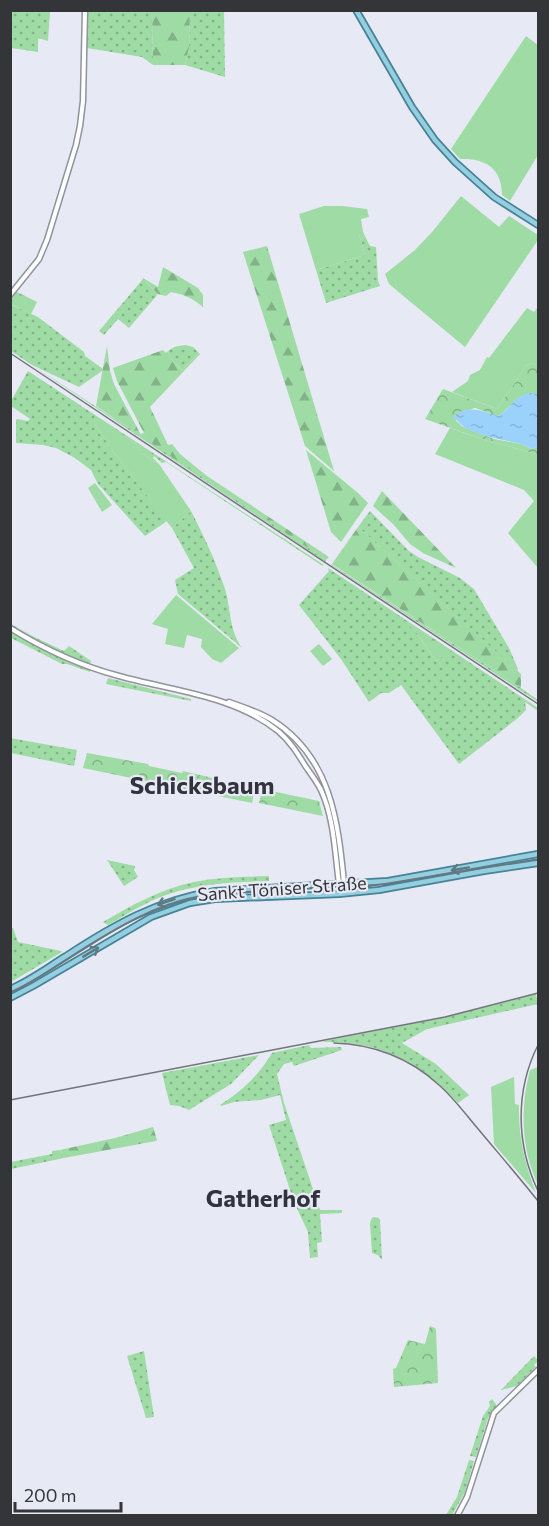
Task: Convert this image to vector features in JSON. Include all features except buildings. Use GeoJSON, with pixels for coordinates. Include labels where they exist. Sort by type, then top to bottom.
{"type":"FeatureCollection","features":[{"type":"Feature","properties":{"kind":"main road"},"geometry":{"type":"LineString","coordinates":[[356,10],[412,107],[435,140],[455,162],[495,197],[538,225]]}},
{"type":"Feature","properties":{"kind":"main road","name":"Sankt Töniser Straße"},"geometry":{"type":"LineString","coordinates":[[10,989],[36,976],[108,930],[141,912],[189,895],[215,891],[388,881],[538,854]]}},
{"type":"Feature","properties":{"kind":"main road","name":"Sankt Töniser Straße"},"geometry":{"type":"LineString","coordinates":[[10,998],[151,917],[190,903],[214,898],[331,895],[379,890],[538,863]]}},
{"type":"Feature","properties":{"kind":"street"},"geometry":{"type":"LineString","coordinates":[[10,295],[39,259],[76,145],[83,101],[85,10]]}},
{"type":"Feature","properties":{"kind":"street"},"geometry":{"type":"LineString","coordinates":[[10,628],[41,646],[94,668],[118,676],[227,701],[272,720],[294,738],[314,762],[322,777],[335,813],[342,884]]}},
{"type":"Feature","properties":{"kind":"street"},"geometry":{"type":"LineString","coordinates":[[210,698],[241,709],[261,720],[279,732],[295,749],[321,789],[342,884]]}},
{"type":"Feature","properties":{"kind":"street"},"geometry":{"type":"LineString","coordinates":[[457,1515],[467,1497],[494,1413],[538,1370]]}},
{"type":"Feature","properties":{"kind":"green space"},"geometry":{"type":"Polygon","coordinates":[[[11,10],[50,11],[48,41],[38,38],[38,52],[11,48],[11,10]]]}},
{"type":"Feature","properties":{"kind":"green space"},"geometry":{"type":"Polygon","coordinates":[[[86,11],[152,11],[153,65],[142,57],[87,48],[86,11]]]}},
{"type":"Feature","properties":{"kind":"green space"},"geometry":{"type":"Polygon","coordinates":[[[152,11],[190,11],[189,48],[185,65],[153,65],[152,11]]]}},
{"type":"Feature","properties":{"kind":"green space"},"geometry":{"type":"Polygon","coordinates":[[[190,11],[224,11],[225,77],[185,65],[189,48],[190,11]]]}},
{"type":"Feature","properties":{"kind":"green space"},"geometry":{"type":"Polygon","coordinates":[[[526,36],[538,45],[538,155],[510,201],[502,195],[499,178],[490,166],[477,160],[460,159],[451,149],[526,36]]]}},
{"type":"Feature","properties":{"kind":"green space"},"geometry":{"type":"Polygon","coordinates":[[[461,196],[499,227],[509,216],[538,235],[538,240],[465,347],[389,284],[385,274],[415,250],[461,196]]]}},
{"type":"Feature","properties":{"kind":"green space"},"geometry":{"type":"Polygon","coordinates":[[[324,206],[367,209],[369,217],[361,219],[363,232],[359,234],[365,255],[316,270],[299,214],[324,206]]]}},
{"type":"Feature","properties":{"kind":"green space"},"geometry":{"type":"Polygon","coordinates":[[[360,232],[363,232],[370,246],[376,247],[380,286],[326,303],[316,270],[365,255],[360,232]]]}},
{"type":"Feature","properties":{"kind":"green space"},"geometry":{"type":"Polygon","coordinates":[[[267,246],[334,471],[305,446],[243,252],[267,246]]]}},
{"type":"Feature","properties":{"kind":"green space"},"geometry":{"type":"Polygon","coordinates":[[[163,267],[198,288],[203,295],[203,307],[180,294],[171,292],[166,296],[158,294],[143,279],[158,287],[163,267]]]}},
{"type":"Feature","properties":{"kind":"green space"},"geometry":{"type":"Polygon","coordinates":[[[143,279],[158,294],[129,328],[118,319],[104,335],[99,331],[143,279]]]}},
{"type":"Feature","properties":{"kind":"green space"},"geometry":{"type":"Polygon","coordinates":[[[15,291],[37,302],[31,314],[11,304],[10,297],[15,291]]]}},
{"type":"Feature","properties":{"kind":"green space"},"geometry":{"type":"Polygon","coordinates":[[[10,304],[38,317],[103,369],[79,387],[32,365],[141,436],[140,434],[144,433],[146,439],[326,562],[11,351],[10,304]]]}},
{"type":"Feature","properties":{"kind":"green space"},"geometry":{"type":"Polygon","coordinates":[[[538,307],[538,367],[532,363],[526,366],[497,409],[452,392],[468,381],[470,375],[480,370],[487,357],[489,358],[527,308],[534,312],[538,307]]]}},
{"type":"Feature","properties":{"kind":"green space"},"geometry":{"type":"Polygon","coordinates":[[[185,345],[193,347],[199,353],[182,370],[170,358],[168,351],[185,345]]]}},
{"type":"Feature","properties":{"kind":"green space"},"geometry":{"type":"Polygon","coordinates":[[[107,346],[114,384],[142,437],[96,406],[107,346]]]}},
{"type":"Feature","properties":{"kind":"green space"},"geometry":{"type":"Polygon","coordinates":[[[163,350],[166,353],[168,351],[170,358],[182,370],[200,354],[150,407],[168,445],[172,444],[180,454],[207,476],[329,557],[326,560],[145,439],[113,368],[163,350]]]}},
{"type":"Feature","properties":{"kind":"green space"},"geometry":{"type":"Polygon","coordinates":[[[532,363],[538,367],[538,394],[519,397],[498,416],[475,408],[456,414],[456,421],[463,427],[494,439],[521,444],[532,449],[538,447],[538,454],[493,443],[425,419],[443,389],[497,409],[526,366],[532,363]]]}},
{"type":"Feature","properties":{"kind":"green space"},"geometry":{"type":"Polygon","coordinates":[[[28,371],[324,565],[166,462],[162,463],[154,456],[153,458],[159,464],[143,454],[135,443],[95,417],[94,423],[115,454],[167,521],[145,536],[98,484],[91,470],[75,458],[56,448],[16,443],[16,420],[28,421],[30,419],[11,406],[11,401],[28,371]]]}},
{"type":"Feature","properties":{"kind":"green space"},"geometry":{"type":"Polygon","coordinates":[[[95,416],[135,443],[143,454],[159,464],[191,511],[172,528],[115,454],[94,423],[95,416]]]}},
{"type":"Feature","properties":{"kind":"green space"},"geometry":{"type":"Polygon","coordinates":[[[450,428],[493,443],[538,454],[538,568],[508,533],[534,501],[524,490],[435,454],[450,428]]]}},
{"type":"Feature","properties":{"kind":"green space"},"geometry":{"type":"Polygon","coordinates":[[[306,450],[368,503],[341,542],[331,532],[306,450]]]}},
{"type":"Feature","properties":{"kind":"green space"},"geometry":{"type":"Polygon","coordinates":[[[95,483],[112,505],[102,512],[88,488],[95,483]]]}},
{"type":"Feature","properties":{"kind":"green space"},"geometry":{"type":"Polygon","coordinates":[[[382,491],[456,568],[423,553],[410,544],[373,506],[382,491]]]}},
{"type":"Feature","properties":{"kind":"green space"},"geometry":{"type":"Polygon","coordinates":[[[191,511],[210,549],[227,597],[232,627],[242,648],[178,594],[175,580],[194,568],[172,528],[191,511]]]}},
{"type":"Feature","properties":{"kind":"green space"},"geometry":{"type":"Polygon","coordinates":[[[370,511],[409,551],[460,578],[474,589],[509,648],[517,671],[358,527],[370,511]]]}},
{"type":"Feature","properties":{"kind":"green space"},"geometry":{"type":"Polygon","coordinates":[[[358,527],[521,674],[521,688],[332,564],[358,527]]]}},
{"type":"Feature","properties":{"kind":"green space"},"geometry":{"type":"Polygon","coordinates":[[[331,565],[521,688],[538,702],[331,565]]]}},
{"type":"Feature","properties":{"kind":"green space"},"geometry":{"type":"Polygon","coordinates":[[[328,568],[538,708],[538,711],[525,702],[526,710],[518,718],[459,764],[401,685],[389,693],[381,693],[369,702],[341,659],[299,605],[329,571],[328,568]],[[406,622],[416,632],[436,661],[451,651],[406,622]]]}},
{"type":"Feature","properties":{"kind":"green space"},"geometry":{"type":"Polygon","coordinates":[[[176,595],[239,648],[221,663],[212,659],[201,647],[202,639],[187,635],[184,648],[165,644],[168,629],[152,624],[176,595]]]}},
{"type":"Feature","properties":{"kind":"green space"},"geometry":{"type":"Polygon","coordinates":[[[400,618],[452,651],[436,661],[416,632],[400,618]]]}},
{"type":"Feature","properties":{"kind":"green space"},"geometry":{"type":"Polygon","coordinates":[[[11,624],[64,651],[69,646],[91,661],[90,664],[30,637],[11,624]]]}},
{"type":"Feature","properties":{"kind":"green space"},"geometry":{"type":"Polygon","coordinates":[[[10,630],[45,650],[90,669],[90,672],[62,664],[11,638],[10,630]]]}},
{"type":"Feature","properties":{"kind":"green space"},"geometry":{"type":"Polygon","coordinates":[[[319,644],[332,659],[323,666],[310,651],[319,644]]]}},
{"type":"Feature","properties":{"kind":"green space"},"geometry":{"type":"Polygon","coordinates":[[[108,678],[191,699],[191,701],[106,684],[108,678]]]}},
{"type":"Feature","properties":{"kind":"green space"},"geometry":{"type":"Polygon","coordinates":[[[10,738],[77,750],[74,766],[11,753],[10,738]]]}},
{"type":"Feature","properties":{"kind":"green space"},"geometry":{"type":"Polygon","coordinates":[[[87,753],[148,764],[182,773],[183,771],[255,788],[252,803],[83,768],[87,753]]]}},
{"type":"Feature","properties":{"kind":"green space"},"geometry":{"type":"Polygon","coordinates":[[[262,789],[319,801],[323,816],[259,803],[262,789]]]}},
{"type":"Feature","properties":{"kind":"green space"},"geometry":{"type":"Polygon","coordinates":[[[107,860],[135,866],[134,870],[138,877],[124,886],[107,860]]]}},
{"type":"Feature","properties":{"kind":"green space"},"geometry":{"type":"Polygon","coordinates":[[[269,876],[269,881],[217,884],[178,891],[151,901],[108,925],[103,922],[147,898],[182,885],[212,879],[269,876]]]}},
{"type":"Feature","properties":{"kind":"green space"},"geometry":{"type":"Polygon","coordinates":[[[13,928],[18,942],[62,952],[11,982],[10,929],[13,928]]]}},
{"type":"Feature","properties":{"kind":"green space"},"geometry":{"type":"Polygon","coordinates":[[[536,994],[538,1004],[427,1029],[402,1043],[436,1064],[469,1095],[458,1103],[429,1076],[398,1057],[363,1045],[324,1042],[442,1018],[536,994]]]}},
{"type":"Feature","properties":{"kind":"green space"},"geometry":{"type":"Polygon","coordinates":[[[309,1045],[311,1048],[341,1047],[342,1050],[294,1066],[292,1062],[284,1064],[277,1074],[284,1103],[320,1210],[342,1210],[342,1213],[320,1214],[322,1242],[317,1243],[318,1257],[310,1258],[308,1232],[294,1202],[269,1125],[286,1120],[280,1095],[261,1100],[220,1105],[249,1082],[272,1053],[309,1045]]]}},
{"type":"Feature","properties":{"kind":"green space"},"geometry":{"type":"Polygon","coordinates":[[[259,1055],[231,1084],[189,1110],[170,1105],[162,1073],[259,1055]]]}},
{"type":"Feature","properties":{"kind":"green space"},"geometry":{"type":"Polygon","coordinates":[[[538,1067],[538,1185],[525,1143],[524,1114],[530,1070],[538,1067]]]}},
{"type":"Feature","properties":{"kind":"green space"},"geometry":{"type":"Polygon","coordinates":[[[514,1077],[515,1104],[519,1105],[523,1150],[536,1193],[494,1144],[491,1087],[514,1077]]]}},
{"type":"Feature","properties":{"kind":"green space"},"geometry":{"type":"Polygon","coordinates":[[[153,1127],[156,1141],[64,1158],[60,1150],[115,1138],[153,1127]]]}},
{"type":"Feature","properties":{"kind":"green space"},"geometry":{"type":"Polygon","coordinates":[[[60,1150],[64,1158],[11,1169],[11,1162],[52,1154],[52,1151],[60,1150]]]}},
{"type":"Feature","properties":{"kind":"green space"},"geometry":{"type":"Polygon","coordinates":[[[374,1217],[380,1220],[382,1260],[378,1255],[372,1253],[370,1223],[374,1217]]]}},
{"type":"Feature","properties":{"kind":"green space"},"geometry":{"type":"Polygon","coordinates":[[[430,1326],[436,1330],[438,1383],[394,1387],[393,1369],[396,1368],[408,1340],[425,1344],[430,1326]]]}},
{"type":"Feature","properties":{"kind":"green space"},"geometry":{"type":"Polygon","coordinates":[[[144,1351],[154,1417],[146,1418],[127,1356],[144,1351]]]}},
{"type":"Feature","properties":{"kind":"green space"},"geometry":{"type":"Polygon","coordinates":[[[534,1356],[537,1359],[534,1365],[536,1367],[517,1386],[501,1390],[534,1356]]]}},
{"type":"Feature","properties":{"kind":"green space"},"geometry":{"type":"Polygon","coordinates":[[[492,1399],[497,1406],[488,1418],[476,1457],[470,1456],[483,1416],[492,1399]]]}},
{"type":"Feature","properties":{"kind":"green space"},"geometry":{"type":"Polygon","coordinates":[[[469,1460],[474,1461],[465,1492],[452,1515],[446,1515],[457,1497],[469,1460]]]}},
{"type":"Feature","properties":{"kind":"water"},"geometry":{"type":"Polygon","coordinates":[[[529,393],[538,394],[538,447],[532,449],[465,428],[453,417],[469,410],[498,416],[519,397],[529,393]]]}},
{"type":"Feature","properties":{"kind":"tram line"},"geometry":{"type":"LineString","coordinates":[[10,993],[135,919],[179,901],[204,895],[229,893],[327,886],[366,887],[538,859]]}},
{"type":"Feature","properties":{"kind":"railway"},"geometry":{"type":"LineString","coordinates":[[10,353],[538,704]]}},
{"type":"Feature","properties":{"kind":"railway"},"geometry":{"type":"LineString","coordinates":[[10,1100],[445,1017],[538,993]]}},
{"type":"Feature","properties":{"kind":"railway"},"geometry":{"type":"LineString","coordinates":[[334,1043],[363,1046],[390,1054],[428,1075],[455,1101],[538,1201]]}},
{"type":"Feature","properties":{"kind":"railway"},"geometry":{"type":"LineString","coordinates":[[538,1045],[525,1081],[521,1118],[525,1155],[538,1191]]}},
{"type":"Feature","properties":{"kind":"district","name":"Schicksbaum"},"geometry":{"type":"Point","coordinates":[202,784]}},
{"type":"Feature","properties":{"kind":"district","name":"Gatherhof"},"geometry":{"type":"Point","coordinates":[263,1197]}}]}
